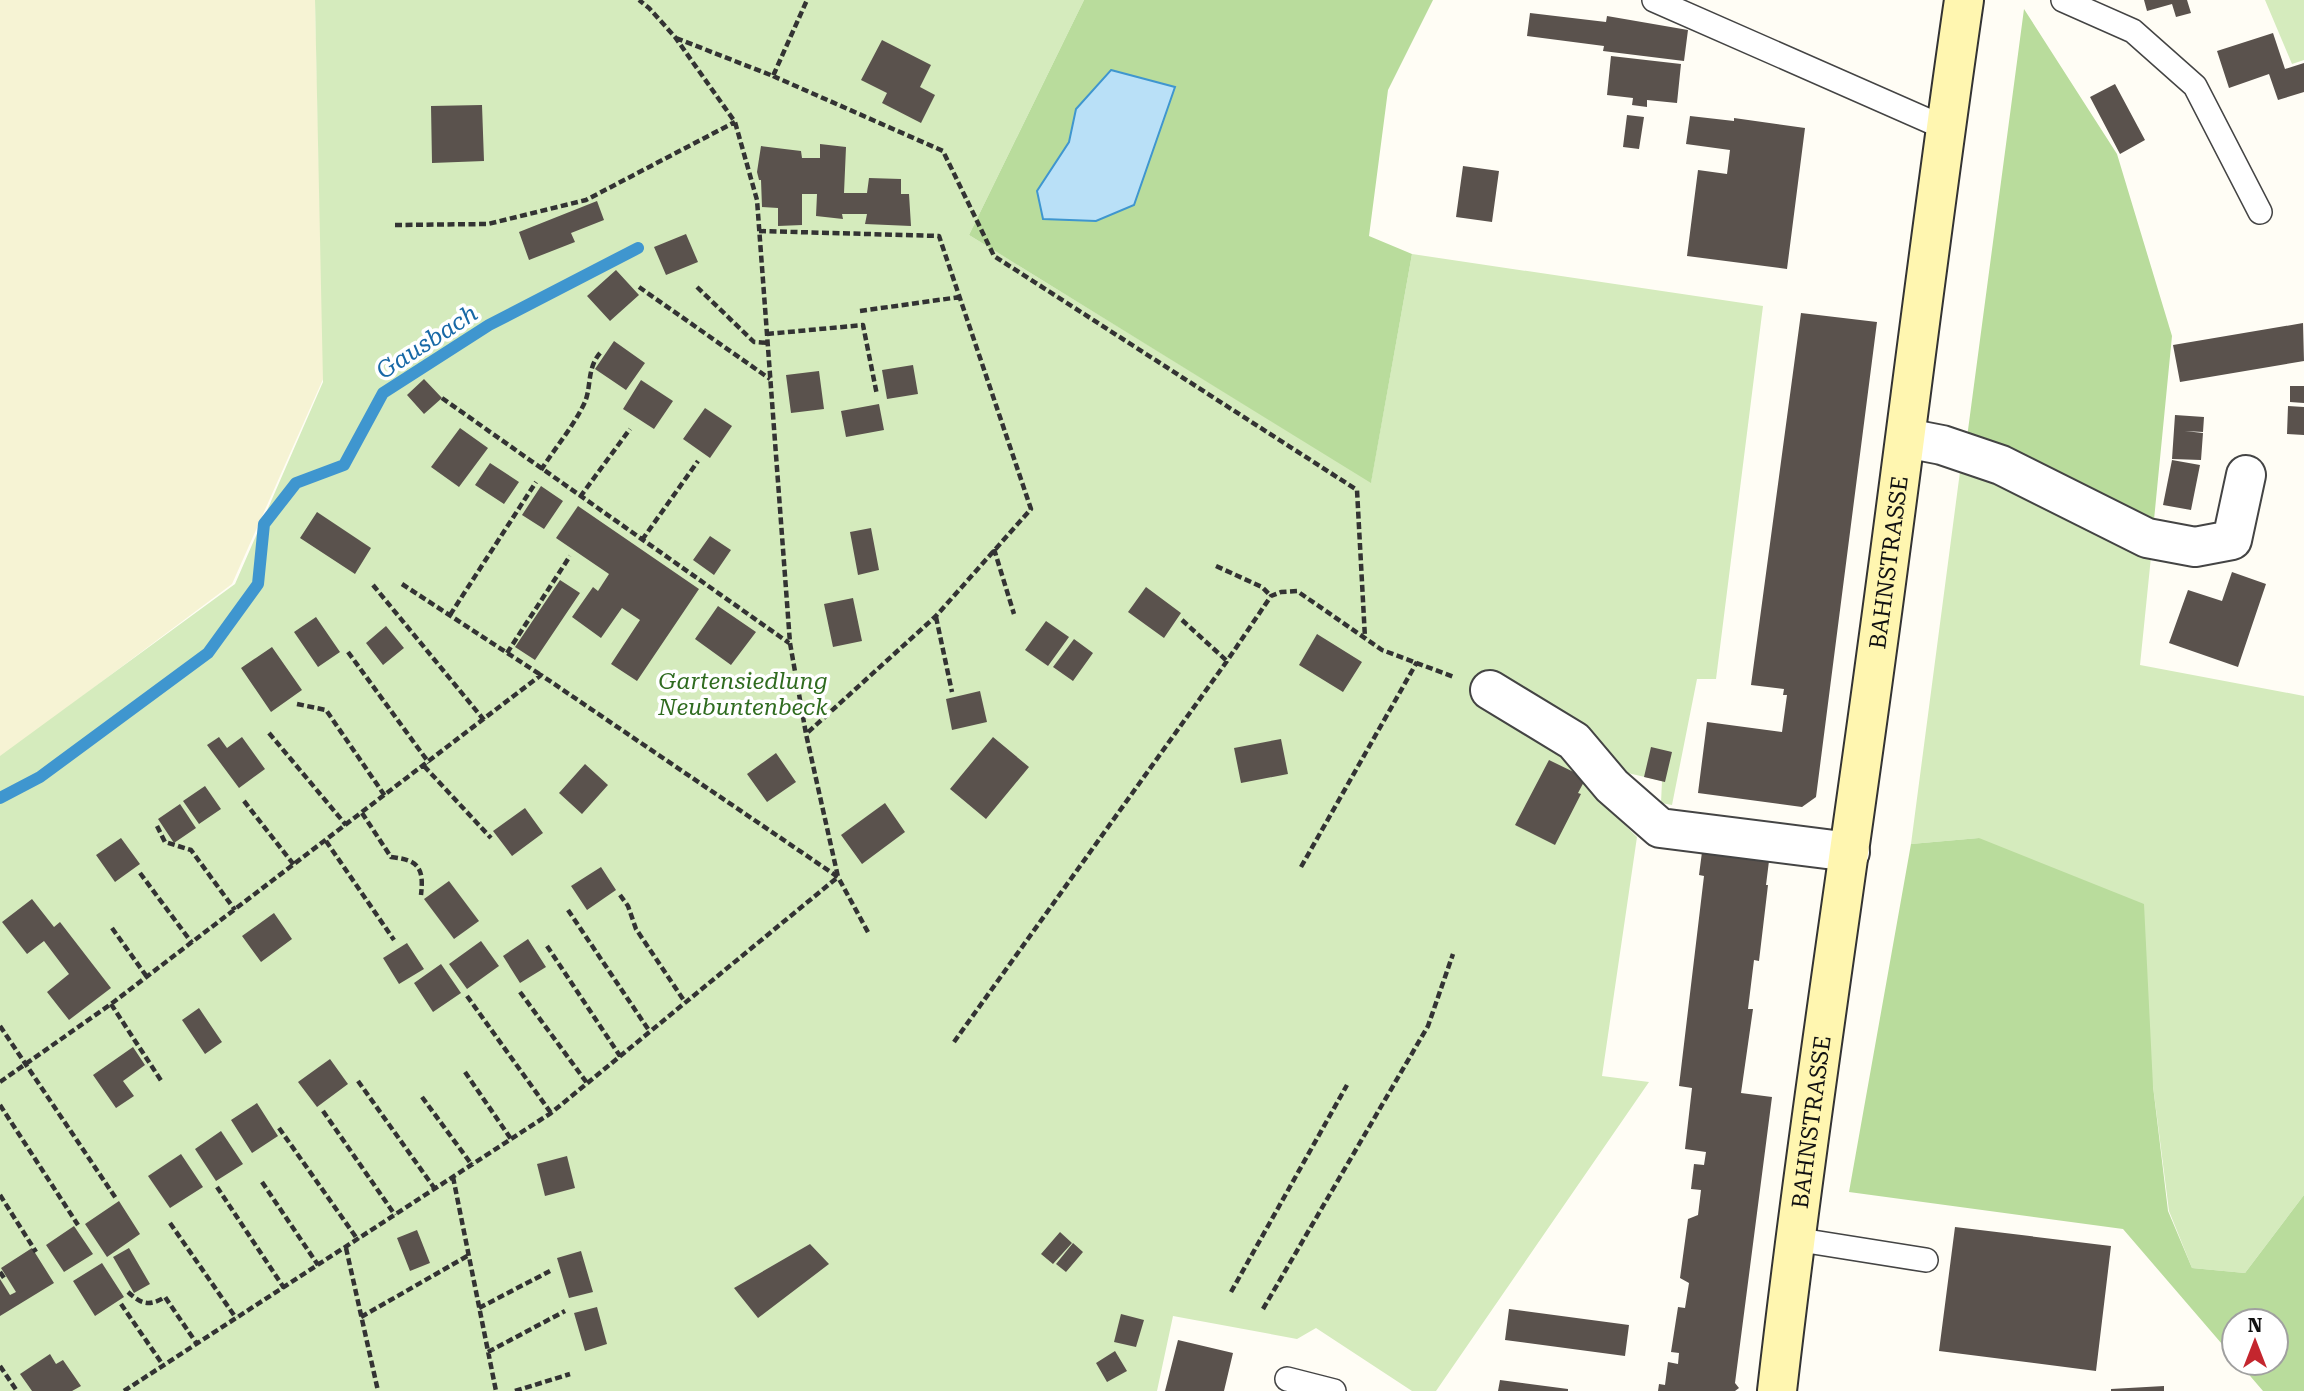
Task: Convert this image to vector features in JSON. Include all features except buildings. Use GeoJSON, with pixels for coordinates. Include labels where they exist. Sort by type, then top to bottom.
{"type":"FeatureCollection","features":[{"type":"Feature","properties":{"kind":"main road","name":"BAHNSTRASSE"},"geometry":{"type":"LineString","coordinates":[[1777,1391],[1794,1240],[1850,852],[1964,0]]}},
{"type":"Feature","properties":{"kind":"street"},"geometry":{"type":"LineString","coordinates":[[1906,438],[1942,445],[2001,465],[2147,538],[2195,547],[2232,540],[2246,475]]}},
{"type":"Feature","properties":{"kind":"street"},"geometry":{"type":"LineString","coordinates":[[1490,690],[1574,741],[1612,786],[1660,828],[1850,852]]}},
{"type":"Feature","properties":{"kind":"lane"},"geometry":{"type":"LineString","coordinates":[[1654,0],[1945,128]]}},
{"type":"Feature","properties":{"kind":"lane"},"geometry":{"type":"LineString","coordinates":[[2063,0],[2133,31],[2195,86],[2260,212]]}},
{"type":"Feature","properties":{"kind":"lane"},"geometry":{"type":"LineString","coordinates":[[1794,1240],[1926,1260]]}},
{"type":"Feature","properties":{"kind":"lane"},"geometry":{"type":"LineString","coordinates":[[1287,1379],[1334,1391]]}},
{"type":"Feature","properties":{"kind":"path"},"geometry":{"type":"LineString","coordinates":[[639,0],[675,37],[735,122],[757,200],[790,643],[806,734],[838,877],[869,934]]}},
{"type":"Feature","properties":{"kind":"path"},"geometry":{"type":"LineString","coordinates":[[773,76],[807,0]]}},
{"type":"Feature","properties":{"kind":"path"},"geometry":{"type":"LineString","coordinates":[[675,37],[773,76],[943,151],[993,256],[1357,490],[1364,638]]}},
{"type":"Feature","properties":{"kind":"path"},"geometry":{"type":"LineString","coordinates":[[396,225],[488,224],[586,200],[735,122]]}},
{"type":"Feature","properties":{"kind":"path"},"geometry":{"type":"LineString","coordinates":[[759,231],[939,236],[1031,509],[936,616],[806,734]]}},
{"type":"Feature","properties":{"kind":"path"},"geometry":{"type":"LineString","coordinates":[[639,287],[771,379]]}},
{"type":"Feature","properties":{"kind":"path"},"geometry":{"type":"LineString","coordinates":[[697,287],[754,342],[768,343]]}},
{"type":"Feature","properties":{"kind":"path"},"geometry":{"type":"LineString","coordinates":[[860,311],[960,298]]}},
{"type":"Feature","properties":{"kind":"path"},"geometry":{"type":"LineString","coordinates":[[767,334],[863,325],[877,395]]}},
{"type":"Feature","properties":{"kind":"path"},"geometry":{"type":"LineString","coordinates":[[541,470],[586,402],[588,380],[601,352]]}},
{"type":"Feature","properties":{"kind":"path"},"geometry":{"type":"LineString","coordinates":[[442,398],[790,643]]}},
{"type":"Feature","properties":{"kind":"path"},"geometry":{"type":"LineString","coordinates":[[580,497],[630,429]]}},
{"type":"Feature","properties":{"kind":"path"},"geometry":{"type":"LineString","coordinates":[[642,540],[698,461]]}},
{"type":"Feature","properties":{"kind":"path"},"geometry":{"type":"LineString","coordinates":[[450,615],[536,482]]}},
{"type":"Feature","properties":{"kind":"path"},"geometry":{"type":"LineString","coordinates":[[993,549],[1014,614]]}},
{"type":"Feature","properties":{"kind":"path"},"geometry":{"type":"LineString","coordinates":[[507,653],[570,556]]}},
{"type":"Feature","properties":{"kind":"path"},"geometry":{"type":"LineString","coordinates":[[1216,566],[1262,587],[1271,596]]}},
{"type":"Feature","properties":{"kind":"path"},"geometry":{"type":"LineString","coordinates":[[402,584],[838,877]]}},
{"type":"Feature","properties":{"kind":"path"},"geometry":{"type":"LineString","coordinates":[[373,585],[484,720]]}},
{"type":"Feature","properties":{"kind":"path"},"geometry":{"type":"LineString","coordinates":[[954,1042],[1271,596],[1297,591],[1382,650],[1490,690]]}},
{"type":"Feature","properties":{"kind":"path"},"geometry":{"type":"LineString","coordinates":[[936,616],[952,692]]}},
{"type":"Feature","properties":{"kind":"path"},"geometry":{"type":"LineString","coordinates":[[1182,620],[1227,661]]}},
{"type":"Feature","properties":{"kind":"path"},"geometry":{"type":"LineString","coordinates":[[348,652],[427,764],[491,838]]}},
{"type":"Feature","properties":{"kind":"path"},"geometry":{"type":"LineString","coordinates":[[1301,867],[1417,662]]}},
{"type":"Feature","properties":{"kind":"path"},"geometry":{"type":"LineString","coordinates":[[0,1082],[147,977],[541,675]]}},
{"type":"Feature","properties":{"kind":"path"},"geometry":{"type":"LineString","coordinates":[[297,704],[326,710],[385,796]]}},
{"type":"Feature","properties":{"kind":"path"},"geometry":{"type":"LineString","coordinates":[[269,733],[346,825]]}},
{"type":"Feature","properties":{"kind":"path"},"geometry":{"type":"LineString","coordinates":[[244,801],[294,865]]}},
{"type":"Feature","properties":{"kind":"path"},"geometry":{"type":"LineString","coordinates":[[362,813],[391,857],[403,858],[421,869],[421,895]]}},
{"type":"Feature","properties":{"kind":"path"},"geometry":{"type":"LineString","coordinates":[[157,826],[165,842],[191,850],[235,909]]}},
{"type":"Feature","properties":{"kind":"path"},"geometry":{"type":"LineString","coordinates":[[326,841],[394,940]]}},
{"type":"Feature","properties":{"kind":"path"},"geometry":{"type":"LineString","coordinates":[[140,873],[192,943]]}},
{"type":"Feature","properties":{"kind":"path"},"geometry":{"type":"LineString","coordinates":[[124,1391],[551,1113],[838,877]]}},
{"type":"Feature","properties":{"kind":"path"},"geometry":{"type":"LineString","coordinates":[[620,895],[628,906],[636,929],[685,1002]]}},
{"type":"Feature","properties":{"kind":"path"},"geometry":{"type":"LineString","coordinates":[[568,909],[650,1032]]}},
{"type":"Feature","properties":{"kind":"path"},"geometry":{"type":"LineString","coordinates":[[112,928],[147,977]]}},
{"type":"Feature","properties":{"kind":"path"},"geometry":{"type":"LineString","coordinates":[[547,946],[620,1056]]}},
{"type":"Feature","properties":{"kind":"path"},"geometry":{"type":"LineString","coordinates":[[1263,1309],[1428,1027],[1453,954]]}},
{"type":"Feature","properties":{"kind":"path"},"geometry":{"type":"LineString","coordinates":[[520,992],[587,1083]]}},
{"type":"Feature","properties":{"kind":"path"},"geometry":{"type":"LineString","coordinates":[[467,996],[551,1113]]}},
{"type":"Feature","properties":{"kind":"path"},"geometry":{"type":"LineString","coordinates":[[111,1004],[162,1082]]}},
{"type":"Feature","properties":{"kind":"path"},"geometry":{"type":"LineString","coordinates":[[0,1026],[117,1200]]}},
{"type":"Feature","properties":{"kind":"path"},"geometry":{"type":"LineString","coordinates":[[465,1072],[511,1139]]}},
{"type":"Feature","properties":{"kind":"path"},"geometry":{"type":"LineString","coordinates":[[358,1080],[435,1189]]}},
{"type":"Feature","properties":{"kind":"path"},"geometry":{"type":"LineString","coordinates":[[1231,1292],[1347,1085]]}},
{"type":"Feature","properties":{"kind":"path"},"geometry":{"type":"LineString","coordinates":[[422,1097],[472,1165]]}},
{"type":"Feature","properties":{"kind":"path"},"geometry":{"type":"LineString","coordinates":[[0,1105],[78,1226]]}},
{"type":"Feature","properties":{"kind":"path"},"geometry":{"type":"LineString","coordinates":[[323,1111],[395,1215]]}},
{"type":"Feature","properties":{"kind":"path"},"geometry":{"type":"LineString","coordinates":[[279,1128],[358,1240]]}},
{"type":"Feature","properties":{"kind":"path"},"geometry":{"type":"LineString","coordinates":[[453,1177],[496,1391]]}},
{"type":"Feature","properties":{"kind":"path"},"geometry":{"type":"LineString","coordinates":[[262,1182],[318,1265]]}},
{"type":"Feature","properties":{"kind":"path"},"geometry":{"type":"LineString","coordinates":[[217,1187],[284,1288]]}},
{"type":"Feature","properties":{"kind":"path"},"geometry":{"type":"LineString","coordinates":[[0,1195],[36,1252]]}},
{"type":"Feature","properties":{"kind":"path"},"geometry":{"type":"LineString","coordinates":[[170,1223],[236,1318]]}},
{"type":"Feature","properties":{"kind":"path"},"geometry":{"type":"LineString","coordinates":[[346,1248],[378,1391]]}},
{"type":"Feature","properties":{"kind":"path"},"geometry":{"type":"LineString","coordinates":[[361,1317],[469,1255]]}},
{"type":"Feature","properties":{"kind":"path"},"geometry":{"type":"LineString","coordinates":[[479,1308],[550,1270]]}},
{"type":"Feature","properties":{"kind":"path"},"geometry":{"type":"LineString","coordinates":[[0,1272],[4,1278]]}},
{"type":"Feature","properties":{"kind":"path"},"geometry":{"type":"LineString","coordinates":[[128,1292],[145,1304],[165,1297],[197,1344]]}},
{"type":"Feature","properties":{"kind":"path"},"geometry":{"type":"LineString","coordinates":[[121,1304],[163,1365]]}},
{"type":"Feature","properties":{"kind":"path"},"geometry":{"type":"LineString","coordinates":[[488,1352],[565,1311]]}},
{"type":"Feature","properties":{"kind":"path"},"geometry":{"type":"LineString","coordinates":[[0,1366],[17,1391]]}},
{"type":"Feature","properties":{"kind":"path"},"geometry":{"type":"LineString","coordinates":[[514,1391],[570,1374]]}},
{"type":"Feature","properties":{"kind":"shaded area"},"geometry":{"type":"Polygon","coordinates":[[[0,0],[315,0],[324,377],[232,584],[0,758],[0,0]]]}},
{"type":"Feature","properties":{"kind":"green space","name":"Gartensiedlung Neubuntenbeck"},"geometry":{"type":"Polygon","coordinates":[[[315,0],[1084,0],[969,235],[1371,482],[1412,254],[1763,306],[1716,679],[1697,679],[1672,805],[1661,803],[1662,781],[1602,767],[1587,776],[1595,796],[1637,837],[1602,1076],[1649,1082],[1436,1391],[1412,1391],[1316,1328],[1297,1339],[1173,1316],[1157,1391],[0,1391],[0,756],[235,584],[323,382],[315,0]]]}},
{"type":"Feature","properties":{"kind":"green space"},"geometry":{"type":"Polygon","coordinates":[[[1084,0],[1433,0],[1388,90],[1369,236],[1412,254],[1371,483],[969,235],[1084,0]]]}},
{"type":"Feature","properties":{"kind":"green space"},"geometry":{"type":"Polygon","coordinates":[[[2265,0],[2304,0],[2304,60],[2292,64],[2265,0]]]}},
{"type":"Feature","properties":{"kind":"green space"},"geometry":{"type":"Polygon","coordinates":[[[2024,9],[2117,154],[2172,336],[2153,530],[1966,445],[2024,9]]]}},
{"type":"Feature","properties":{"kind":"green space"},"geometry":{"type":"Polygon","coordinates":[[[1961,464],[2152,547],[2140,665],[2304,696],[2304,1195],[2245,1273],[2192,1268],[2169,1211],[2153,1086],[1979,838],[1911,844],[1961,464]]]}},
{"type":"Feature","properties":{"kind":"green space"},"geometry":{"type":"Polygon","coordinates":[[[1979,838],[2144,904],[2153,1086],[2168,1211],[2192,1268],[2245,1273],[2304,1195],[2304,1391],[2263,1391],[2251,1377],[2290,1377],[2290,1307],[2220,1307],[2220,1342],[2123,1229],[1849,1192],[1911,844],[1979,838]]]}},
{"type":"Feature","properties":{"kind":"water"},"geometry":{"type":"Polygon","coordinates":[[[1111,70],[1175,87],[1134,205],[1096,221],[1043,219],[1037,191],[1069,142],[1076,109],[1111,70]]]}},
{"type":"Feature","properties":{"kind":"waterway","name":"Gausbach"},"geometry":{"type":"LineString","coordinates":[[0,798],[40,777],[208,653],[258,584],[264,524],[296,483],[344,465],[383,393],[489,325],[638,248]]}}]}
